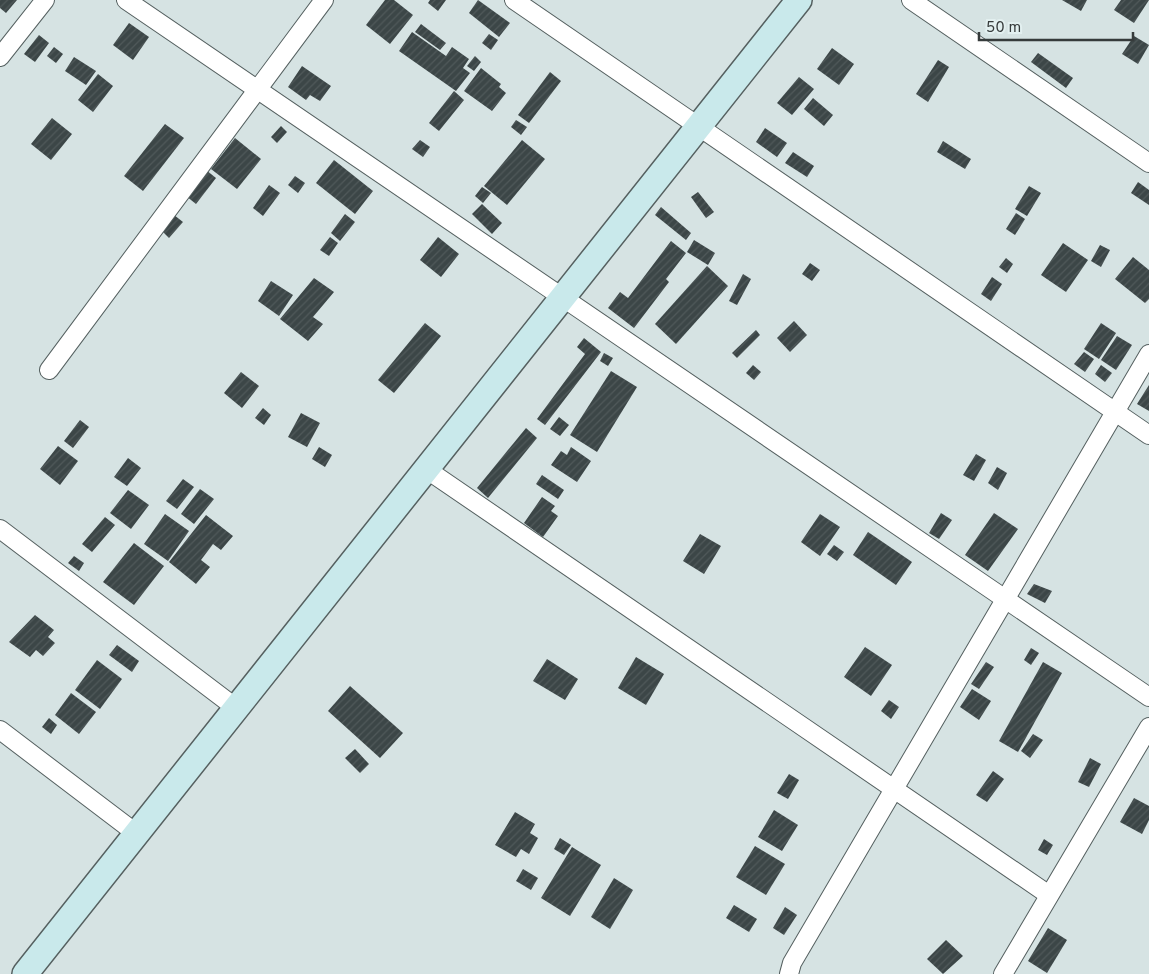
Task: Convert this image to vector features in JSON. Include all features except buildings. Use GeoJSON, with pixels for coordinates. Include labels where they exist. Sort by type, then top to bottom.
{"type":"FeatureCollection","features":[{"type":"Feature","properties":{"kind":"main road"},"geometry":{"type":"LineString","coordinates":[[26,974],[799,0]]}},
{"type":"Feature","properties":{"kind":"street"},"geometry":{"type":"LineString","coordinates":[[0,57],[45,0]]}},
{"type":"Feature","properties":{"kind":"street"},"geometry":{"type":"LineString","coordinates":[[126,0],[1149,697]]}},
{"type":"Feature","properties":{"kind":"street"},"geometry":{"type":"LineString","coordinates":[[49,370],[324,0]]}},
{"type":"Feature","properties":{"kind":"street"},"geometry":{"type":"LineString","coordinates":[[514,0],[1149,435]]}},
{"type":"Feature","properties":{"kind":"street"},"geometry":{"type":"LineString","coordinates":[[910,0],[1149,163]]}},
{"type":"Feature","properties":{"kind":"street"},"geometry":{"type":"LineString","coordinates":[[789,974],[792,963],[1149,354]]}},
{"type":"Feature","properties":{"kind":"street"},"geometry":{"type":"LineString","coordinates":[[426,469],[1049,895]]}},
{"type":"Feature","properties":{"kind":"street"},"geometry":{"type":"LineString","coordinates":[[0,529],[236,708]]}},
{"type":"Feature","properties":{"kind":"street"},"geometry":{"type":"LineString","coordinates":[[1003,974],[1149,727]]}},
{"type":"Feature","properties":{"kind":"street"},"geometry":{"type":"LineString","coordinates":[[0,730],[137,834]]}}]}
